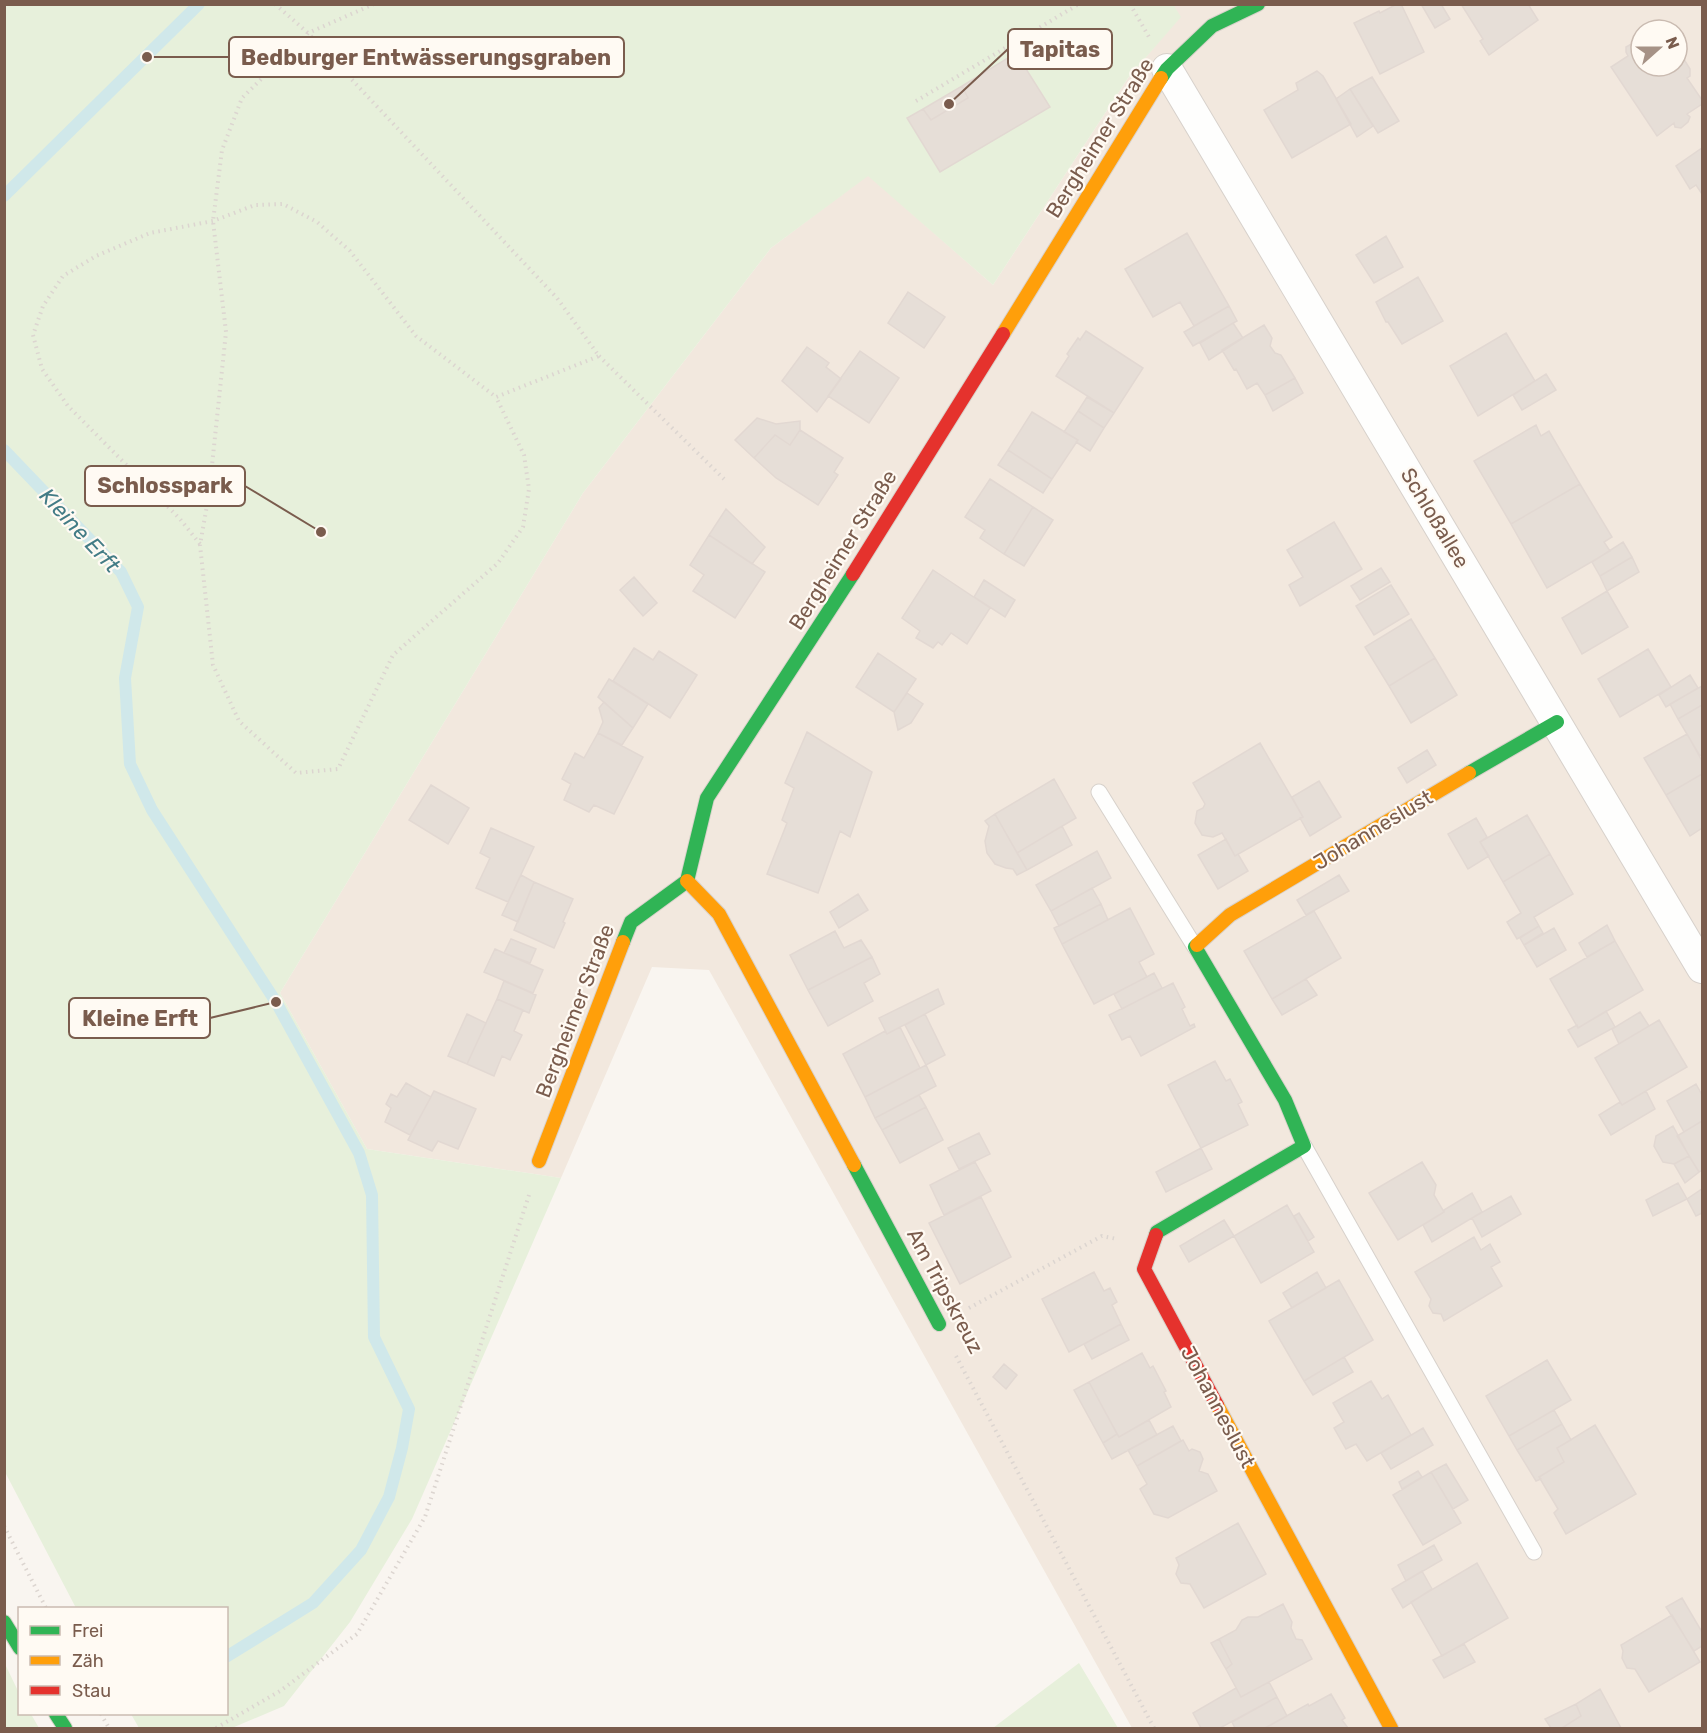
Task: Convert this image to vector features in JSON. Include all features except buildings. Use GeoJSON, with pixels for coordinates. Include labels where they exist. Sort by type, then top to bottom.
{"type":"FeatureCollection","features":[{"type":"Feature","properties":{"kind":"street","name":"Bergheimer Straße"},"geometry":{"type":"LineString","coordinates":[[539,1161],[631,922],[687,880],[707,798],[848,582],[1167,69],[1212,26],[1258,4]]}},
{"type":"Feature","properties":{"kind":"street","name":"Schloßallee"},"geometry":{"type":"LineString","coordinates":[[1167,69],[1702,968]]}},
{"type":"Feature","properties":{"kind":"street","name":"Johanneslust"},"geometry":{"type":"LineString","coordinates":[[1195,947],[1230,915],[1557,722]]}},
{"type":"Feature","properties":{"kind":"street","name":"Am Tripskreuz"},"geometry":{"type":"LineString","coordinates":[[687,880],[719,914],[939,1324]]}},
{"type":"Feature","properties":{"kind":"street"},"geometry":{"type":"LineString","coordinates":[[1195,947],[1286,1100],[1304,1146]]}},
{"type":"Feature","properties":{"kind":"street","name":"Johanneslust"},"geometry":{"type":"LineString","coordinates":[[1304,1146],[1157,1232],[1144,1269],[1392,1728]]}},
{"type":"Feature","properties":{"kind":"street"},"geometry":{"type":"LineString","coordinates":[[4,1622],[18,1645]]}},
{"type":"Feature","properties":{"kind":"street"},"geometry":{"type":"LineString","coordinates":[[57,1715],[65,1728]]}},
{"type":"Feature","properties":{"kind":"lane"},"geometry":{"type":"LineString","coordinates":[[1099,792],[1195,947]]}},
{"type":"Feature","properties":{"kind":"lane"},"geometry":{"type":"LineString","coordinates":[[1304,1146],[1534,1552]]}},
{"type":"Feature","properties":{"kind":"path"},"geometry":{"type":"LineString","coordinates":[[275,4],[308,33],[557,298],[599,356],[724,479]]}},
{"type":"Feature","properties":{"kind":"path"},"geometry":{"type":"LineString","coordinates":[[200,545],[180,519],[68,406],[42,369],[33,335],[43,306],[63,276],[96,256],[150,233],[213,221],[255,205],[283,204],[317,222],[350,251],[416,336],[496,397],[524,455],[529,489],[523,527],[498,563],[393,655],[338,769],[296,773],[239,721],[213,665],[200,545],[209,494],[226,332],[213,221],[222,150],[242,98],[308,33],[374,4]]}},
{"type":"Feature","properties":{"kind":"path"},"geometry":{"type":"LineString","coordinates":[[916,101],[1079,4]]}},
{"type":"Feature","properties":{"kind":"path"},"geometry":{"type":"LineString","coordinates":[[496,397],[599,356]]}},
{"type":"Feature","properties":{"kind":"path"},"geometry":{"type":"LineString","coordinates":[[216,1728],[280,1691],[357,1634],[426,1517],[539,1161]]}},
{"type":"Feature","properties":{"kind":"path"},"geometry":{"type":"LineString","coordinates":[[939,1324],[1102,1236],[1153,1244]]}},
{"type":"Feature","properties":{"kind":"path","name":"Am Tripskreuz"},"geometry":{"type":"LineString","coordinates":[[939,1324],[1154,1728]]}},
{"type":"Feature","properties":{"kind":"path"},"geometry":{"type":"LineString","coordinates":[[4,1526],[45,1607]]}},
{"type":"Feature","properties":{"kind":"shaded area"},"geometry":{"type":"Polygon","coordinates":[[[1173,5],[1702,5],[1702,1728],[1132,1728],[709,970],[652,967],[561,1178],[367,1149],[280,993],[583,493],[771,248],[868,175],[993,285],[1128,78],[1180,17],[1173,5]]]}},
{"type":"Feature","properties":{"kind":"green space"},"geometry":{"type":"Polygon","coordinates":[[[1173,4],[1181,17],[1128,78],[993,285],[868,176],[771,248],[583,493],[280,993],[367,1149],[561,1178],[412,1519],[350,1622],[284,1706],[232,1728],[139,1728],[132,1715],[228,1715],[228,1607],[75,1607],[5,1472],[4,5],[1173,4]]]}},
{"type":"Feature","properties":{"kind":"green space"},"geometry":{"type":"Polygon","coordinates":[[[1079,1663],[1118,1728],[993,1728],[1079,1663]]]}},
{"type":"Feature","properties":{"kind":"green space"},"geometry":{"type":"Polygon","coordinates":[[[5,1664],[18,1691],[18,1715],[32,1715],[39,1728],[5,1728],[5,1664]]]}},
{"type":"Feature","properties":{"kind":"waterway"},"geometry":{"type":"LineString","coordinates":[[4,196],[199,4]]}},
{"type":"Feature","properties":{"kind":"waterway","name":"Kleine Erft"},"geometry":{"type":"LineString","coordinates":[[4,450],[121,572],[138,607],[125,678],[130,764],[152,810],[276,1002],[359,1153],[372,1195],[374,1337],[409,1409],[402,1448],[389,1497],[361,1550],[313,1603],[228,1656]]}},
{"type":"Feature","properties":{"kind":"traffic: fast"},"geometry":{"type":"LineString","coordinates":[[1161,78],[1167,69],[1212,26],[1258,4]]}},
{"type":"Feature","properties":{"kind":"traffic: fast"},"geometry":{"type":"LineString","coordinates":[[623,942],[631,922],[687,881],[707,798],[853,574]]}},
{"type":"Feature","properties":{"kind":"traffic: fast"},"geometry":{"type":"LineString","coordinates":[[1469,773],[1557,722]]}},
{"type":"Feature","properties":{"kind":"traffic: fast"},"geometry":{"type":"LineString","coordinates":[[1156,1235],[1157,1232],[1304,1146],[1285,1100],[1195,947],[1197,945]]}},
{"type":"Feature","properties":{"kind":"traffic: fast"},"geometry":{"type":"LineString","coordinates":[[854,1165],[939,1324]]}},
{"type":"Feature","properties":{"kind":"traffic: fast"},"geometry":{"type":"LineString","coordinates":[[4,1622],[18,1645]]}},
{"type":"Feature","properties":{"kind":"traffic: fast"},"geometry":{"type":"LineString","coordinates":[[57,1715],[65,1728]]}},
{"type":"Feature","properties":{"kind":"traffic: slow"},"geometry":{"type":"LineString","coordinates":[[1003,334],[1161,78]]}},
{"type":"Feature","properties":{"kind":"traffic: slow"},"geometry":{"type":"LineString","coordinates":[[1197,945],[1230,915],[1469,773]]}},
{"type":"Feature","properties":{"kind":"traffic: slow"},"geometry":{"type":"LineString","coordinates":[[687,881],[719,914],[854,1165]]}},
{"type":"Feature","properties":{"kind":"traffic: slow"},"geometry":{"type":"LineString","coordinates":[[539,1161],[623,942]]}},
{"type":"Feature","properties":{"kind":"traffic: slow"},"geometry":{"type":"LineString","coordinates":[[1217,1405],[1391,1728]]}},
{"type":"Feature","properties":{"kind":"traffic: jam"},"geometry":{"type":"LineString","coordinates":[[853,574],[1003,334]]}},
{"type":"Feature","properties":{"kind":"traffic: jam"},"geometry":{"type":"LineString","coordinates":[[1156,1235],[1144,1269],[1217,1405]]}},
{"type":"Feature","properties":{"kind":"place","name":"Bedburger Entwässerungsgraben"},"geometry":{"type":"Point","coordinates":[147,57]}},
{"type":"Feature","properties":{"kind":"place","name":"Tapitas"},"geometry":{"type":"Point","coordinates":[949,104]}},
{"type":"Feature","properties":{"kind":"place","name":"Schlosspark"},"geometry":{"type":"Point","coordinates":[321,532]}},
{"type":"Feature","properties":{"kind":"place","name":"Kleine Erft"},"geometry":{"type":"Point","coordinates":[276,1002]}}]}
